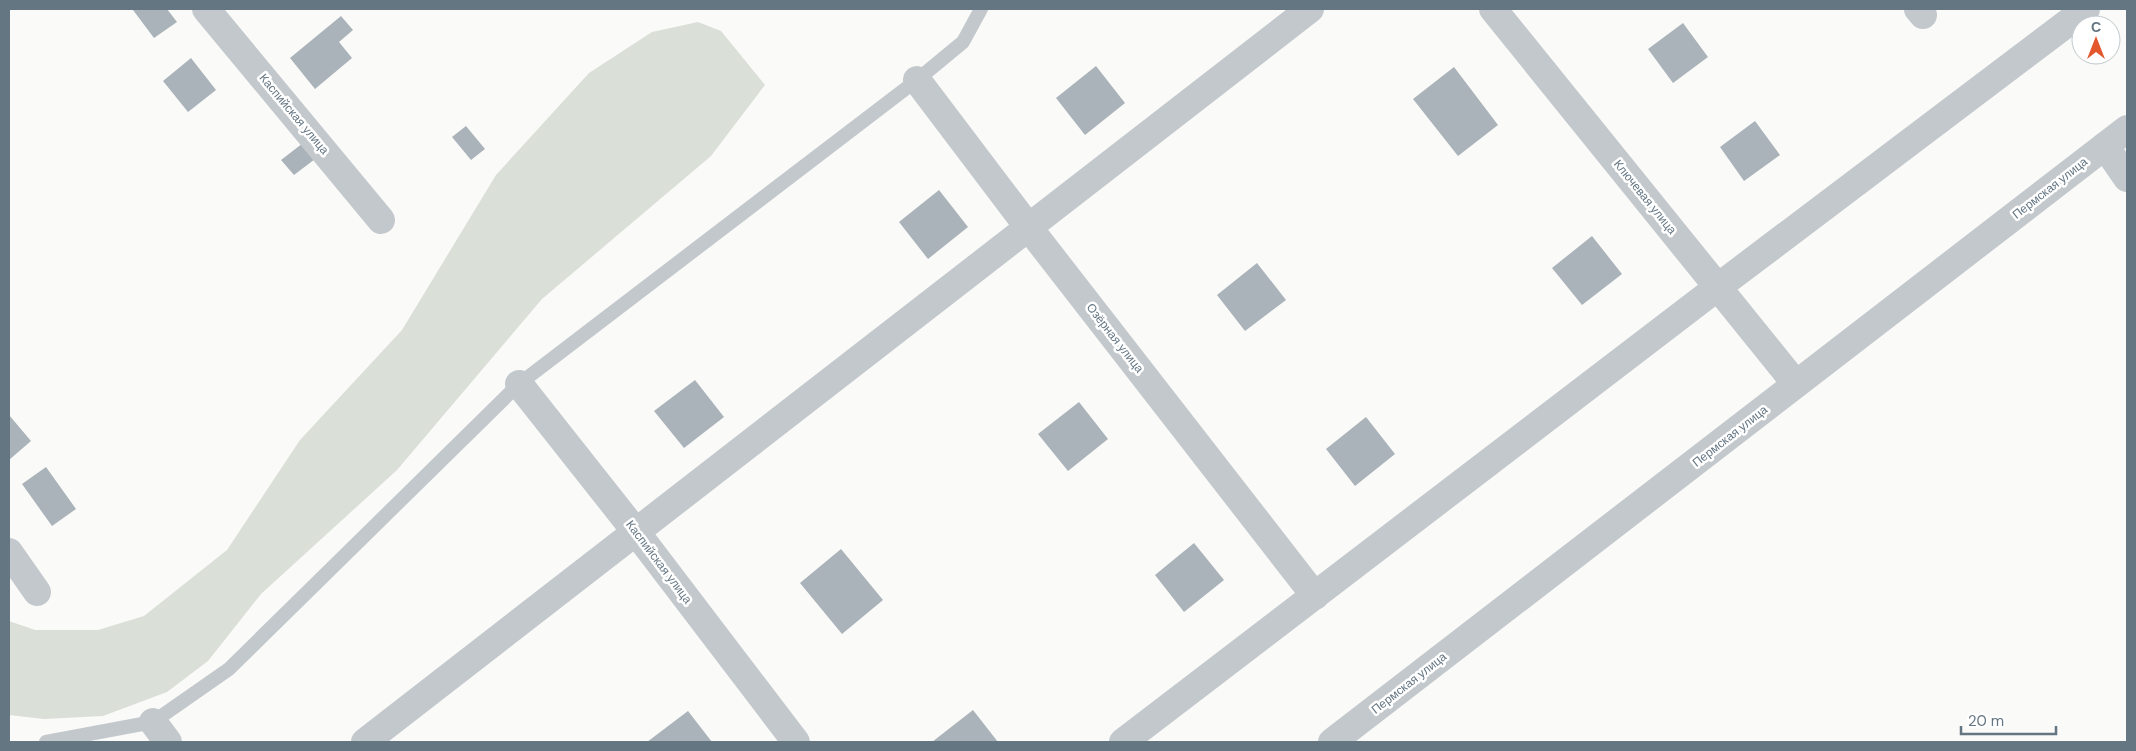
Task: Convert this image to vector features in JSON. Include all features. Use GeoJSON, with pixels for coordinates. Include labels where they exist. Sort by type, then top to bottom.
{"type":"FeatureCollection","features":[{"type":"Feature","properties":{"kind":"street","name":"Каспийская улица"},"geometry":{"type":"LineString","coordinates":[[206,9],[381,220]]}},
{"type":"Feature","properties":{"kind":"street"},"geometry":{"type":"LineString","coordinates":[[365,742],[1310,9]]}},
{"type":"Feature","properties":{"kind":"street","name":"Ключевая улица"},"geometry":{"type":"LineString","coordinates":[[1493,9],[1796,384]]}},
{"type":"Feature","properties":{"kind":"street"},"geometry":{"type":"LineString","coordinates":[[1123,742],[1718,287],[2086,9]]}},
{"type":"Feature","properties":{"kind":"street","name":"Озёрная улица"},"geometry":{"type":"LineString","coordinates":[[917,80],[1029,228],[1315,596]]}},
{"type":"Feature","properties":{"kind":"street","name":"Пермская улица"},"geometry":{"type":"LineString","coordinates":[[1332,742],[2127,129]]}},
{"type":"Feature","properties":{"kind":"street"},"geometry":{"type":"LineString","coordinates":[[2105,146],[2127,178]]}},
{"type":"Feature","properties":{"kind":"street","name":"Каспийская улица"},"geometry":{"type":"LineString","coordinates":[[518,384],[636,532],[796,742]]}},
{"type":"Feature","properties":{"kind":"street"},"geometry":{"type":"LineString","coordinates":[[9,552],[37,592]]}},
{"type":"Feature","properties":{"kind":"lane"},"geometry":{"type":"LineString","coordinates":[[46,742],[161,732],[229,669],[518,384],[917,80],[963,42],[981,9]]}},
{"type":"Feature","properties":{"kind":"shaded area"},"geometry":{"type":"Polygon","coordinates":[[[698,22],[721,31],[765,85],[711,156],[542,299],[397,470],[261,594],[208,661],[167,692],[103,716],[44,719],[9,715],[9,621],[35,630],[98,630],[144,616],[227,550],[300,440],[402,330],[496,175],[589,73],[652,32],[698,22]]]}},
{"type":"Feature","properties":{"kind":"building"},"geometry":{"type":"Polygon","coordinates":[[[167,9],[177,22],[154,38],[133,10],[167,9]]]}},
{"type":"Feature","properties":{"kind":"building"},"geometry":{"type":"Polygon","coordinates":[[[341,16],[353,30],[339,42],[352,58],[315,89],[290,58],[341,16]]]}},
{"type":"Feature","properties":{"kind":"building"},"geometry":{"type":"Polygon","coordinates":[[[1683,23],[1708,57],[1673,83],[1648,49],[1683,23]]]}},
{"type":"Feature","properties":{"kind":"building"},"geometry":{"type":"Polygon","coordinates":[[[191,58],[216,90],[188,112],[163,81],[191,58]]]}},
{"type":"Feature","properties":{"kind":"building"},"geometry":{"type":"Polygon","coordinates":[[[1096,66],[1125,103],[1085,135],[1056,98],[1096,66]]]}},
{"type":"Feature","properties":{"kind":"building"},"geometry":{"type":"Polygon","coordinates":[[[1454,67],[1498,125],[1458,156],[1413,99],[1454,67]]]}},
{"type":"Feature","properties":{"kind":"building"},"geometry":{"type":"Polygon","coordinates":[[[1755,121],[1780,155],[1744,181],[1720,147],[1755,121]]]}},
{"type":"Feature","properties":{"kind":"building"},"geometry":{"type":"Polygon","coordinates":[[[466,126],[485,149],[471,160],[452,137],[466,126]]]}},
{"type":"Feature","properties":{"kind":"building"},"geometry":{"type":"Polygon","coordinates":[[[307,140],[319,156],[294,175],[281,160],[307,140]]]}},
{"type":"Feature","properties":{"kind":"building"},"geometry":{"type":"Polygon","coordinates":[[[939,190],[968,227],[928,259],[899,222],[939,190]]]}},
{"type":"Feature","properties":{"kind":"building"},"geometry":{"type":"Polygon","coordinates":[[[1592,236],[1622,274],[1582,305],[1552,268],[1592,236]]]}},
{"type":"Feature","properties":{"kind":"building"},"geometry":{"type":"Polygon","coordinates":[[[1257,263],[1286,300],[1245,331],[1217,295],[1257,263]]]}},
{"type":"Feature","properties":{"kind":"building"},"geometry":{"type":"Polygon","coordinates":[[[695,380],[724,417],[684,448],[654,411],[695,380]]]}},
{"type":"Feature","properties":{"kind":"building"},"geometry":{"type":"Polygon","coordinates":[[[1079,402],[1108,439],[1068,471],[1038,434],[1079,402]]]}},
{"type":"Feature","properties":{"kind":"building"},"geometry":{"type":"Polygon","coordinates":[[[9,415],[31,441],[9,460],[9,415]]]}},
{"type":"Feature","properties":{"kind":"building"},"geometry":{"type":"Polygon","coordinates":[[[1366,417],[1395,454],[1355,486],[1326,449],[1366,417]]]}},
{"type":"Feature","properties":{"kind":"building"},"geometry":{"type":"Polygon","coordinates":[[[46,467],[76,509],[52,526],[22,484],[46,467]]]}},
{"type":"Feature","properties":{"kind":"building"},"geometry":{"type":"Polygon","coordinates":[[[1194,543],[1224,580],[1184,612],[1155,575],[1194,543]]]}},
{"type":"Feature","properties":{"kind":"building"},"geometry":{"type":"Polygon","coordinates":[[[841,549],[883,600],[842,634],[800,583],[841,549]]]}},
{"type":"Feature","properties":{"kind":"building"},"geometry":{"type":"Polygon","coordinates":[[[973,710],[998,742],[932,742],[973,710]]]}},
{"type":"Feature","properties":{"kind":"building"},"geometry":{"type":"Polygon","coordinates":[[[688,711],[712,742],[647,742],[688,711]]]}}]}
